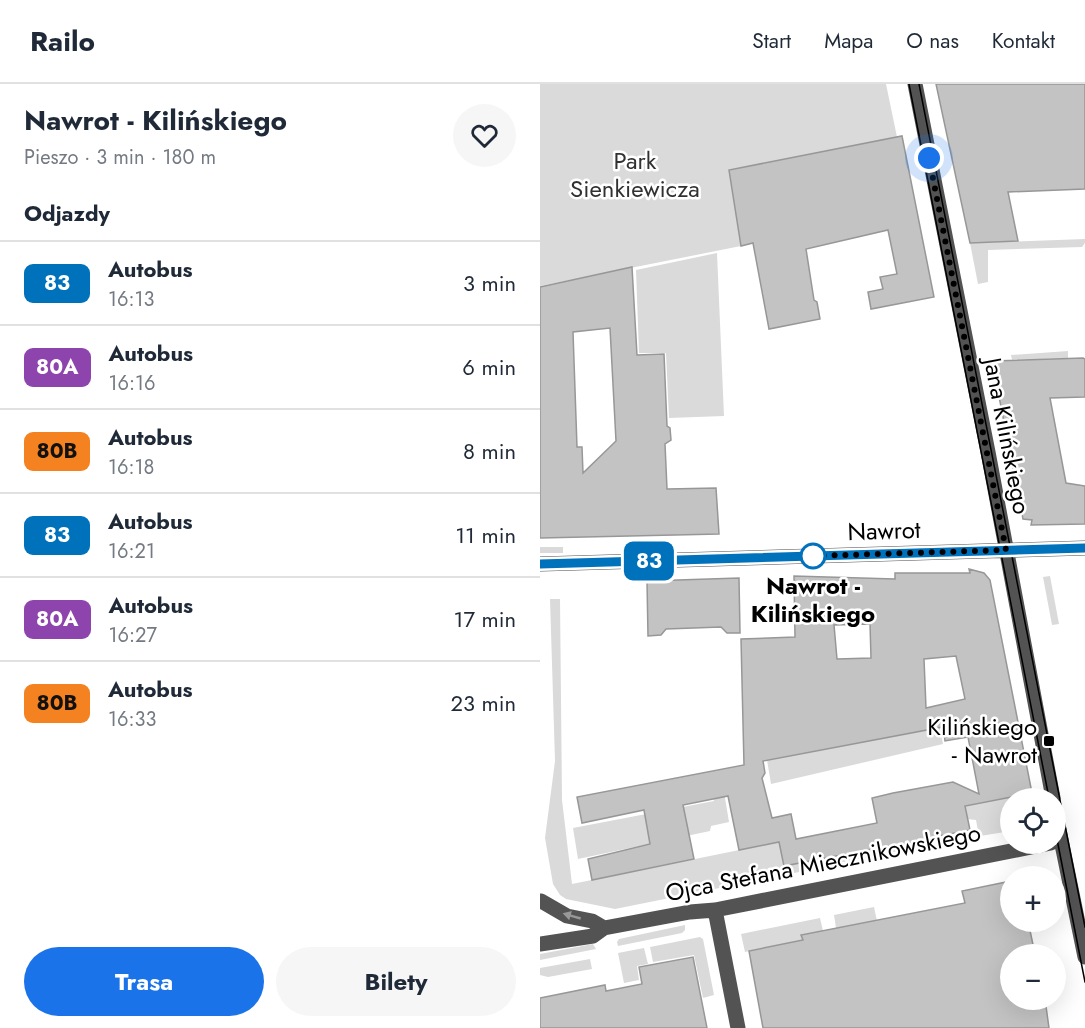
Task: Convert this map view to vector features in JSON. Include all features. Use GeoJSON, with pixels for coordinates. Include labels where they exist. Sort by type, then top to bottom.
{"type":"FeatureCollection","features":[{"type":"Feature","properties":{"kind":"street","name":"Jana Kilińskiego"},"geometry":{"type":"LineString","coordinates":[[915,84],[1051,788]]}},
{"type":"Feature","properties":{"kind":"street","name":"Nawrot"},"geometry":{"type":"LineString","coordinates":[[540,564],[1085,548]]}},
{"type":"Feature","properties":{"kind":"street","name":"Ojca Stefana Miecznikowskiego"},"geometry":{"type":"LineString","coordinates":[[540,944],[593,936],[604,928],[690,912],[715,910],[1000,853]]}},
{"type":"Feature","properties":{"kind":"street"},"geometry":{"type":"LineString","coordinates":[[1059,854],[1085,957]]}},
{"type":"Feature","properties":{"kind":"street"},"geometry":{"type":"LineString","coordinates":[[540,900],[540,918]]}},
{"type":"Feature","properties":{"kind":"street"},"geometry":{"type":"LineString","coordinates":[[540,900],[567,916],[592,921],[604,928]]}},
{"type":"Feature","properties":{"kind":"street"},"geometry":{"type":"LineString","coordinates":[[715,910],[738,1028]]}},
{"type":"Feature","properties":{"kind":"green space","name":"Park Sienkiewicza"},"geometry":{"type":"Polygon","coordinates":[[[540,84],[886,84],[897,137],[729,170],[741,246],[540,286],[540,84]]]}},
{"type":"Feature","properties":{"kind":"green space"},"geometry":{"type":"Polygon","coordinates":[[[1085,239],[1082,247],[988,250],[988,282],[978,284],[970,243],[1085,239]]]}},
{"type":"Feature","properties":{"kind":"green space"},"geometry":{"type":"Polygon","coordinates":[[[717,253],[724,416],[669,418],[666,353],[639,353],[636,270],[717,253]]]}},
{"type":"Feature","properties":{"kind":"green space"},"geometry":{"type":"Polygon","coordinates":[[[1068,351],[1068,358],[1012,360],[1011,355],[1068,351]]]}},
{"type":"Feature","properties":{"kind":"green space"},"geometry":{"type":"Polygon","coordinates":[[[540,547],[563,547],[563,553],[540,553],[540,547]]]}},
{"type":"Feature","properties":{"kind":"green space"},"geometry":{"type":"Polygon","coordinates":[[[1050,576],[1059,624],[1052,625],[1043,577],[1050,576]]]}},
{"type":"Feature","properties":{"kind":"green space"},"geometry":{"type":"Polygon","coordinates":[[[550,599],[560,599],[562,800],[572,884],[779,842],[784,866],[824,859],[826,864],[824,867],[615,909],[566,899],[560,895],[553,884],[545,838],[555,761],[550,599]]]}},
{"type":"Feature","properties":{"kind":"green space"},"geometry":{"type":"Polygon","coordinates":[[[940,728],[943,744],[771,784],[767,760],[940,728]]]}},
{"type":"Feature","properties":{"kind":"green space"},"geometry":{"type":"Polygon","coordinates":[[[721,774],[729,822],[711,826],[710,831],[578,859],[573,828],[714,801],[710,775],[721,774]]]}},
{"type":"Feature","properties":{"kind":"green space"},"geometry":{"type":"Polygon","coordinates":[[[1000,799],[1000,833],[980,836],[974,834],[978,831],[976,820],[967,819],[965,806],[1000,799]]]}},
{"type":"Feature","properties":{"kind":"green space"},"geometry":{"type":"Polygon","coordinates":[[[932,840],[932,842],[929,845],[838,863],[833,857],[932,840]]]}},
{"type":"Feature","properties":{"kind":"green space"},"geometry":{"type":"Polygon","coordinates":[[[874,907],[877,921],[836,928],[834,915],[874,907]]]}},
{"type":"Feature","properties":{"kind":"green space"},"geometry":{"type":"Polygon","coordinates":[[[820,918],[823,931],[802,936],[803,940],[745,952],[741,934],[820,918]]]}},
{"type":"Feature","properties":{"kind":"green space"},"geometry":{"type":"Polygon","coordinates":[[[685,925],[682,933],[618,946],[619,939],[685,925]]]}},
{"type":"Feature","properties":{"kind":"green space"},"geometry":{"type":"Polygon","coordinates":[[[700,937],[703,939],[714,995],[703,998],[694,955],[653,962],[650,947],[700,937]]]}},
{"type":"Feature","properties":{"kind":"green space"},"geometry":{"type":"Polygon","coordinates":[[[593,944],[596,949],[540,960],[540,954],[593,944]]]}},
{"type":"Feature","properties":{"kind":"green space"},"geometry":{"type":"Polygon","coordinates":[[[644,948],[648,964],[637,966],[639,980],[624,983],[618,953],[644,948]]]}},
{"type":"Feature","properties":{"kind":"green space"},"geometry":{"type":"Polygon","coordinates":[[[590,959],[592,969],[548,977],[540,975],[540,968],[590,959]]]}},
{"type":"Feature","properties":{"kind":"building"},"geometry":{"type":"Polygon","coordinates":[[[936,84],[1085,84],[1085,189],[1008,192],[1018,241],[970,243],[936,84]]]}},
{"type":"Feature","properties":{"kind":"building"},"geometry":{"type":"Polygon","coordinates":[[[902,136],[934,297],[871,309],[868,292],[883,289],[880,277],[897,274],[888,230],[806,249],[814,300],[817,302],[820,319],[769,329],[753,243],[741,246],[729,170],[902,136]]]}},
{"type":"Feature","properties":{"kind":"building"},"geometry":{"type":"Polygon","coordinates":[[[632,267],[637,355],[664,354],[667,426],[670,428],[671,440],[665,444],[667,489],[716,488],[719,534],[540,538],[540,287],[632,267]],[[610,328],[573,332],[577,447],[582,447],[583,473],[616,441],[610,328]]]}},
{"type":"Feature","properties":{"kind":"building"},"geometry":{"type":"Polygon","coordinates":[[[1085,359],[1085,397],[1050,398],[1066,483],[1085,486],[1085,524],[1031,525],[1032,520],[1023,519],[992,361],[1085,359]]]}},
{"type":"Feature","properties":{"kind":"building"},"geometry":{"type":"Polygon","coordinates":[[[969,569],[984,573],[990,580],[1031,788],[1000,788],[1000,799],[965,806],[970,830],[939,836],[939,839],[893,845],[784,866],[779,842],[739,850],[728,796],[683,805],[694,859],[592,880],[588,859],[650,844],[644,810],[582,823],[577,797],[744,765],[741,639],[795,637],[794,576],[895,579],[895,573],[970,573],[969,569]],[[870,624],[834,625],[837,659],[871,658],[870,624]],[[956,656],[924,659],[926,708],[965,699],[956,656]],[[943,727],[763,761],[765,773],[762,778],[772,818],[791,814],[796,839],[877,823],[872,798],[953,782],[979,794],[968,737],[945,741],[943,727]]]}},
{"type":"Feature","properties":{"kind":"building"},"geometry":{"type":"Polygon","coordinates":[[[739,578],[740,633],[727,633],[721,627],[666,629],[661,635],[648,636],[647,581],[739,578]]]}},
{"type":"Feature","properties":{"kind":"building"},"geometry":{"type":"Polygon","coordinates":[[[1000,883],[1000,932],[1030,932],[1033,944],[1000,944],[1000,1010],[1047,1010],[1049,1028],[763,1028],[749,951],[803,940],[801,935],[965,903],[962,891],[1000,883]]]}},
{"type":"Feature","properties":{"kind":"building"},"geometry":{"type":"Polygon","coordinates":[[[693,957],[707,1028],[540,1028],[540,998],[605,985],[606,991],[642,984],[639,967],[693,957]]]}},
{"type":"Feature","properties":{"kind":"tram line"},"geometry":{"type":"LineString","coordinates":[[909,84],[1047,788]]}},
{"type":"Feature","properties":{"kind":"tram line"},"geometry":{"type":"LineString","coordinates":[[919,84],[1085,927]]}},
{"type":"Feature","properties":{"kind":"tram line"},"geometry":{"type":"LineString","coordinates":[[1060,854],[1085,982]]}},
{"type":"Feature","properties":{"kind":"bus line","name":"83"},"geometry":{"type":"LineString","coordinates":[[540,564],[1085,548]]}},
{"type":"Feature","properties":{"kind":"place","name":"Nawrot - Kilińskiego"},"geometry":{"type":"Point","coordinates":[813,556]}},
{"type":"Feature","properties":{"kind":"place","name":"Kilińskiego - Nawrot"},"geometry":{"type":"Point","coordinates":[1049,741]}},
{"type":"Feature","properties":{"kind":"route"},"geometry":{"type":"LineString","coordinates":[[813,556],[1006,550],[929,158]]}}]}
